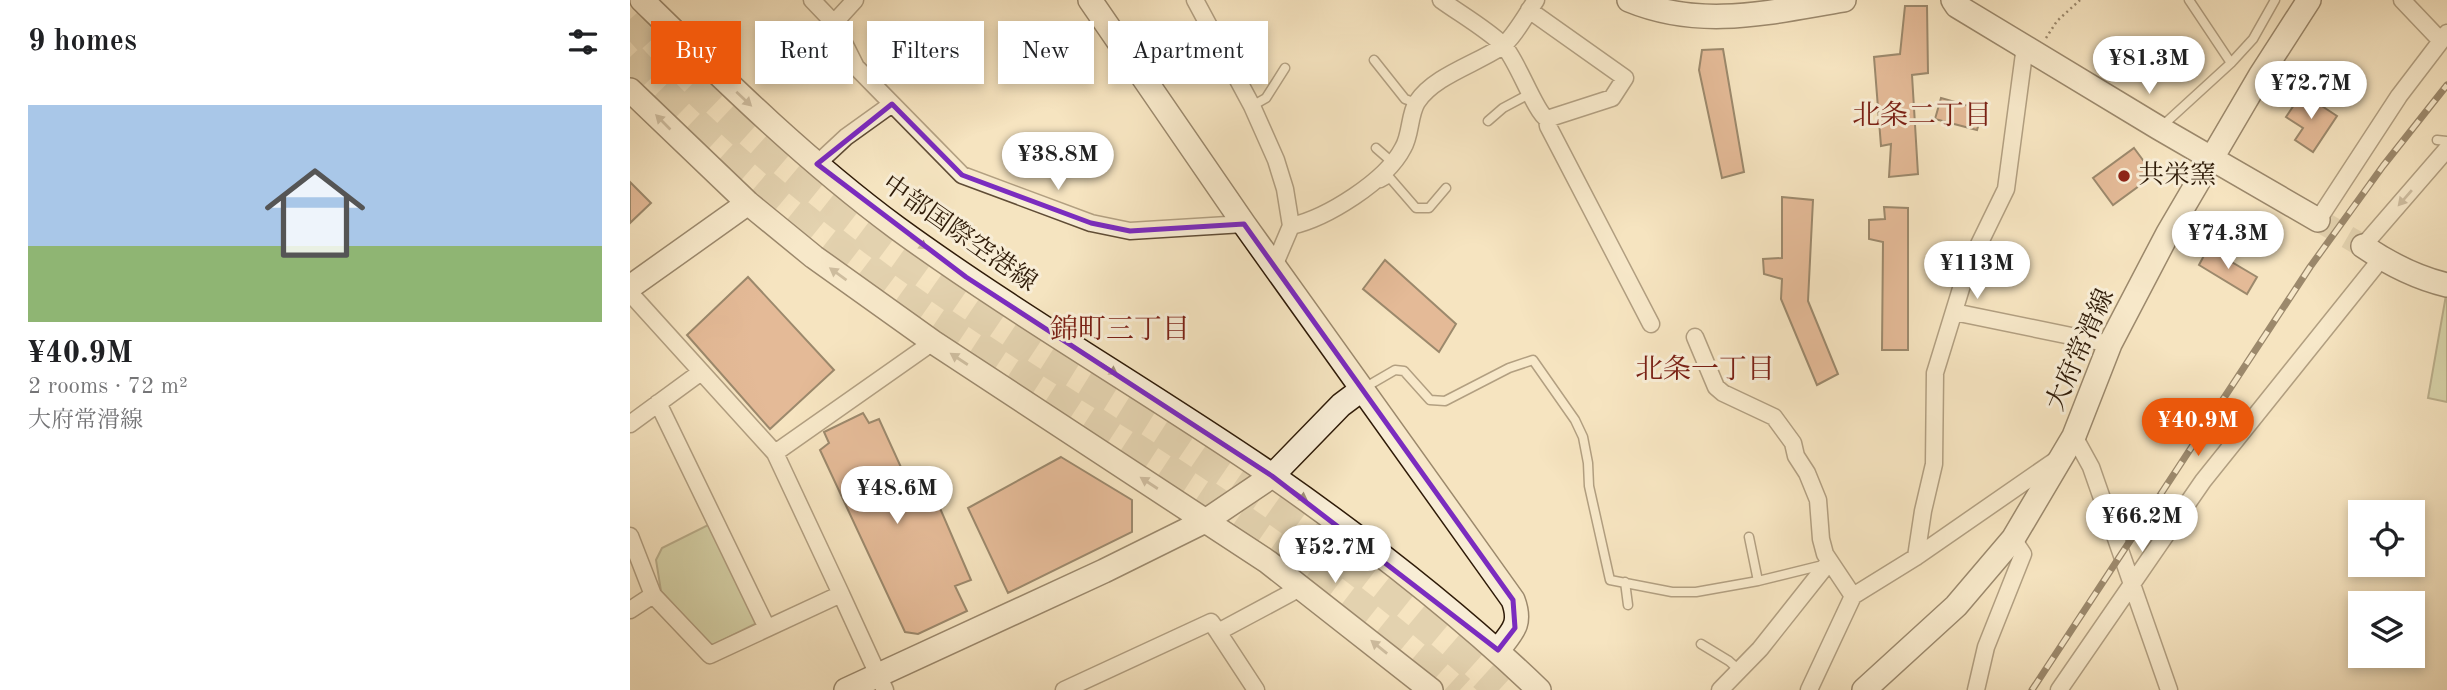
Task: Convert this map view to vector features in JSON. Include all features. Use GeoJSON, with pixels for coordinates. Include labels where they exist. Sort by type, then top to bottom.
{"type":"FeatureCollection","features":[{"type":"Feature","properties":{"kind":"main road","name":"中部国際空港線"},"geometry":{"type":"LineString","coordinates":[[642,0],[727,83],[817,164],[896,227],[966,276],[1272,476],[1396,568],[1498,650],[1539,690]]}},
{"type":"Feature","properties":{"kind":"main road"},"geometry":{"type":"LineString","coordinates":[[1090,0],[1244,225],[1514,600],[1518,614],[1515,628],[1498,650]]}},
{"type":"Feature","properties":{"kind":"main road"},"geometry":{"type":"LineString","coordinates":[[1629,0],[1675,14],[1701,18],[1741,16],[1844,0]]}},
{"type":"Feature","properties":{"kind":"main road"},"geometry":{"type":"LineString","coordinates":[[1953,0],[1957,6],[2159,128],[2318,220]]}},
{"type":"Feature","properties":{"kind":"main road","name":"大府常滑線"},"geometry":{"type":"LineString","coordinates":[[1864,690],[1956,606],[2013,539],[2068,445],[2110,344],[2168,233],[2211,157],[2309,0]]}},
{"type":"Feature","properties":{"kind":"main road"},"geometry":{"type":"LineString","coordinates":[[630,90],[748,203],[814,257],[933,342],[1207,520],[1302,587],[1431,690]]}},
{"type":"Feature","properties":{"kind":"main road"},"geometry":{"type":"LineString","coordinates":[[630,287],[748,203]]}},
{"type":"Feature","properties":{"kind":"main road"},"geometry":{"type":"LineString","coordinates":[[2372,252],[2436,283],[2447,285]]}},
{"type":"Feature","properties":{"kind":"main road"},"geometry":{"type":"LineString","coordinates":[[846,690],[881,683],[1207,520],[1272,476],[1341,405],[1361,390]]}},
{"type":"Feature","properties":{"kind":"street"},"geometry":{"type":"LineString","coordinates":[[812,0],[832,21]]}},
{"type":"Feature","properties":{"kind":"street"},"geometry":{"type":"LineString","coordinates":[[836,21],[855,0]]}},
{"type":"Feature","properties":{"kind":"street"},"geometry":{"type":"LineString","coordinates":[[1195,0],[1252,106],[1276,160],[1285,189],[1291,226],[1274,266]]}},
{"type":"Feature","properties":{"kind":"street"},"geometry":{"type":"LineString","coordinates":[[1291,226],[1348,201],[1372,183],[1409,144],[1416,103],[1438,82],[1504,46],[1533,5],[1625,78],[1612,98],[1547,119],[1542,117],[1504,46],[1441,0]]}},
{"type":"Feature","properties":{"kind":"street"},"geometry":{"type":"LineString","coordinates":[[2318,220],[2399,96],[2444,37],[2402,0]]}},
{"type":"Feature","properties":{"kind":"street"},"geometry":{"type":"LineString","coordinates":[[1916,557],[1934,464],[1935,373],[1968,269],[2006,188],[2031,49]]}},
{"type":"Feature","properties":{"kind":"street"},"geometry":{"type":"LineString","coordinates":[[853,61],[962,175],[1091,223],[1130,231],[1244,225]]}},
{"type":"Feature","properties":{"kind":"street"},"geometry":{"type":"LineString","coordinates":[[817,164],[846,137],[892,104]]}},
{"type":"Feature","properties":{"kind":"street"},"geometry":{"type":"LineString","coordinates":[[1547,119],[1548,126],[1651,324]]}},
{"type":"Feature","properties":{"kind":"street"},"geometry":{"type":"LineString","coordinates":[[2059,690],[2203,481],[2372,252],[2442,145]]}},
{"type":"Feature","properties":{"kind":"street"},"geometry":{"type":"LineString","coordinates":[[630,293],[775,453],[881,683]]}},
{"type":"Feature","properties":{"kind":"street"},"geometry":{"type":"LineString","coordinates":[[1954,312],[2110,344]]}},
{"type":"Feature","properties":{"kind":"street"},"geometry":{"type":"LineString","coordinates":[[1695,337],[1716,387],[1723,393],[1774,416],[1793,443],[1796,456],[1807,472],[1818,500],[1821,539],[1829,562],[1853,596]]}},
{"type":"Feature","properties":{"kind":"street"},"geometry":{"type":"LineString","coordinates":[[775,453],[933,342]]}},
{"type":"Feature","properties":{"kind":"street"},"geometry":{"type":"LineString","coordinates":[[630,424],[701,372]]}},
{"type":"Feature","properties":{"kind":"street"},"geometry":{"type":"LineString","coordinates":[[658,403],[766,628]]}},
{"type":"Feature","properties":{"kind":"street"},"geometry":{"type":"LineString","coordinates":[[1809,690],[1853,596],[1916,557],[2068,445],[2091,467],[2169,690]]}},
{"type":"Feature","properties":{"kind":"street"},"geometry":{"type":"LineString","coordinates":[[630,537],[653,595],[710,655],[841,594]]}},
{"type":"Feature","properties":{"kind":"street"},"geometry":{"type":"LineString","coordinates":[[1976,690],[1986,647],[2023,554],[2013,539]]}},
{"type":"Feature","properties":{"kind":"street"},"geometry":{"type":"LineString","coordinates":[[1720,690],[1760,649],[1829,562]]}},
{"type":"Feature","properties":{"kind":"street"},"geometry":{"type":"LineString","coordinates":[[1218,632],[1302,587]]}},
{"type":"Feature","properties":{"kind":"street"},"geometry":{"type":"LineString","coordinates":[[630,610],[653,595]]}},
{"type":"Feature","properties":{"kind":"street"},"geometry":{"type":"LineString","coordinates":[[1064,690],[1211,621],[1256,690]]}},
{"type":"Feature","properties":{"kind":"lane"},"geometry":{"type":"LineString","coordinates":[[2189,0],[2231,63]]}},
{"type":"Feature","properties":{"kind":"lane"},"geometry":{"type":"LineString","coordinates":[[2159,128],[2231,63],[2253,39],[2275,0]]}},
{"type":"Feature","properties":{"kind":"lane"},"geometry":{"type":"LineString","coordinates":[[1374,60],[1405,99],[1416,103]]}},
{"type":"Feature","properties":{"kind":"lane"},"geometry":{"type":"LineString","coordinates":[[1252,106],[1266,98],[1285,68]]}},
{"type":"Feature","properties":{"kind":"lane"},"geometry":{"type":"LineString","coordinates":[[1488,121],[1503,108],[1531,93]]}},
{"type":"Feature","properties":{"kind":"lane"},"geometry":{"type":"LineString","coordinates":[[2442,145],[2447,141]]}},
{"type":"Feature","properties":{"kind":"lane"},"geometry":{"type":"LineString","coordinates":[[1376,148],[1392,162]]}},
{"type":"Feature","properties":{"kind":"lane"},"geometry":{"type":"LineString","coordinates":[[1372,183],[1375,186],[1390,178],[1416,208],[1429,208],[1446,188]]}},
{"type":"Feature","properties":{"kind":"lane"},"geometry":{"type":"LineString","coordinates":[[1361,390],[1395,370],[1404,371],[1430,400],[1445,401],[1509,368],[1533,360],[1575,420],[1583,437],[1589,486],[1610,580],[1672,592],[1696,592],[1758,581],[1829,562]]}},
{"type":"Feature","properties":{"kind":"lane"},"geometry":{"type":"LineString","coordinates":[[1749,537],[1758,581]]}},
{"type":"Feature","properties":{"kind":"lane"},"geometry":{"type":"LineString","coordinates":[[1625,582],[1628,605]]}},
{"type":"Feature","properties":{"kind":"lane"},"geometry":{"type":"LineString","coordinates":[[1701,644],[1739,670]]}},
{"type":"Feature","properties":{"kind":"path"},"geometry":{"type":"LineString","coordinates":[[2031,49],[2080,0]]}},
{"type":"Feature","properties":{"kind":"highlighted area"},"geometry":{"type":"Polygon","coordinates":[[[892,104],[962,175],[1091,223],[1130,231],[1244,224],[1513,600],[1515,628],[1498,650],[1272,476],[966,277],[817,164],[892,104]]]}},
{"type":"Feature","properties":{"kind":"green space"},"geometry":{"type":"Polygon","coordinates":[[[2447,296],[2447,402],[2428,398],[2447,296]]]}},
{"type":"Feature","properties":{"kind":"green space"},"geometry":{"type":"Polygon","coordinates":[[[710,524],[759,622],[711,646],[661,591],[656,560],[662,548],[710,524]]]}},
{"type":"Feature","properties":{"kind":"building"},"geometry":{"type":"Polygon","coordinates":[[[1905,6],[1927,6],[1928,73],[1912,75],[1918,174],[1889,177],[1891,144],[1881,146],[1874,57],[1900,54],[1905,6]]]}},
{"type":"Feature","properties":{"kind":"building"},"geometry":{"type":"Polygon","coordinates":[[[1723,49],[1744,172],[1722,178],[1699,70],[1702,50],[1723,49]]]}},
{"type":"Feature","properties":{"kind":"building"},"geometry":{"type":"Polygon","coordinates":[[[2302,93],[2337,116],[2313,152],[2295,140],[2303,128],[2286,117],[2302,93]]]}},
{"type":"Feature","properties":{"kind":"building"},"geometry":{"type":"Polygon","coordinates":[[[1941,98],[1983,110],[1977,130],[1935,119],[1941,98]]]}},
{"type":"Feature","properties":{"kind":"building","name":"共栄窯"},"geometry":{"type":"Polygon","coordinates":[[[2134,148],[2154,175],[2113,205],[2093,178],[2134,148]]]}},
{"type":"Feature","properties":{"kind":"building"},"geometry":{"type":"Polygon","coordinates":[[[630,182],[651,203],[630,223],[630,182]]]}},
{"type":"Feature","properties":{"kind":"building"},"geometry":{"type":"Polygon","coordinates":[[[1782,197],[1813,200],[1808,301],[1838,374],[1817,385],[1781,299],[1782,279],[1764,274],[1763,259],[1782,258],[1782,197]]]}},
{"type":"Feature","properties":{"kind":"building"},"geometry":{"type":"Polygon","coordinates":[[[1884,207],[1908,208],[1908,350],[1882,350],[1883,242],[1869,239],[1869,220],[1885,219],[1884,207]]]}},
{"type":"Feature","properties":{"kind":"building"},"geometry":{"type":"Polygon","coordinates":[[[2208,248],[2257,277],[2247,294],[2199,265],[2208,248]]]}},
{"type":"Feature","properties":{"kind":"building"},"geometry":{"type":"Polygon","coordinates":[[[1385,260],[1456,324],[1439,352],[1363,289],[1385,260]]]}},
{"type":"Feature","properties":{"kind":"building"},"geometry":{"type":"Polygon","coordinates":[[[748,277],[834,370],[770,429],[687,335],[748,277]]]}},
{"type":"Feature","properties":{"kind":"building"},"geometry":{"type":"Polygon","coordinates":[[[863,413],[869,423],[879,419],[915,498],[933,492],[971,580],[955,586],[967,611],[918,634],[905,632],[820,450],[829,443],[824,432],[863,413]]]}},
{"type":"Feature","properties":{"kind":"building"},"geometry":{"type":"Polygon","coordinates":[[[1061,457],[1132,500],[1132,532],[1008,593],[968,508],[1061,457]]]}},
{"type":"Feature","properties":{"kind":"tunnel"},"geometry":{"type":"LineString","coordinates":[[630,19],[719,112],[866,236],[1044,359],[1168,437],[1269,506],[1387,594],[1499,690]]}},
{"type":"Feature","properties":{"kind":"tunnel"},"geometry":{"type":"LineString","coordinates":[[630,57],[688,116],[750,172],[879,277],[950,328],[1272,540],[1368,612],[1460,690]]}},
{"type":"Feature","properties":{"kind":"tunnel"},"geometry":{"type":"LineString","coordinates":[[2318,220],[2363,246]]}},
{"type":"Feature","properties":{"kind":"railway"},"geometry":{"type":"LineString","coordinates":[[2032,690],[2310,267],[2383,166],[2447,85]]}},
{"type":"Feature","properties":{"kind":"place","name":"共栄窯"},"geometry":{"type":"Point","coordinates":[2124,176]}},
{"type":"Feature","properties":{"kind":"district","name":"北条二丁目"},"geometry":{"type":"Point","coordinates":[1922,117]}},
{"type":"Feature","properties":{"kind":"district","name":"錦町三丁目"},"geometry":{"type":"Point","coordinates":[1120,331]}},
{"type":"Feature","properties":{"kind":"district","name":"北条一丁目"},"geometry":{"type":"Point","coordinates":[1705,371]}}]}
